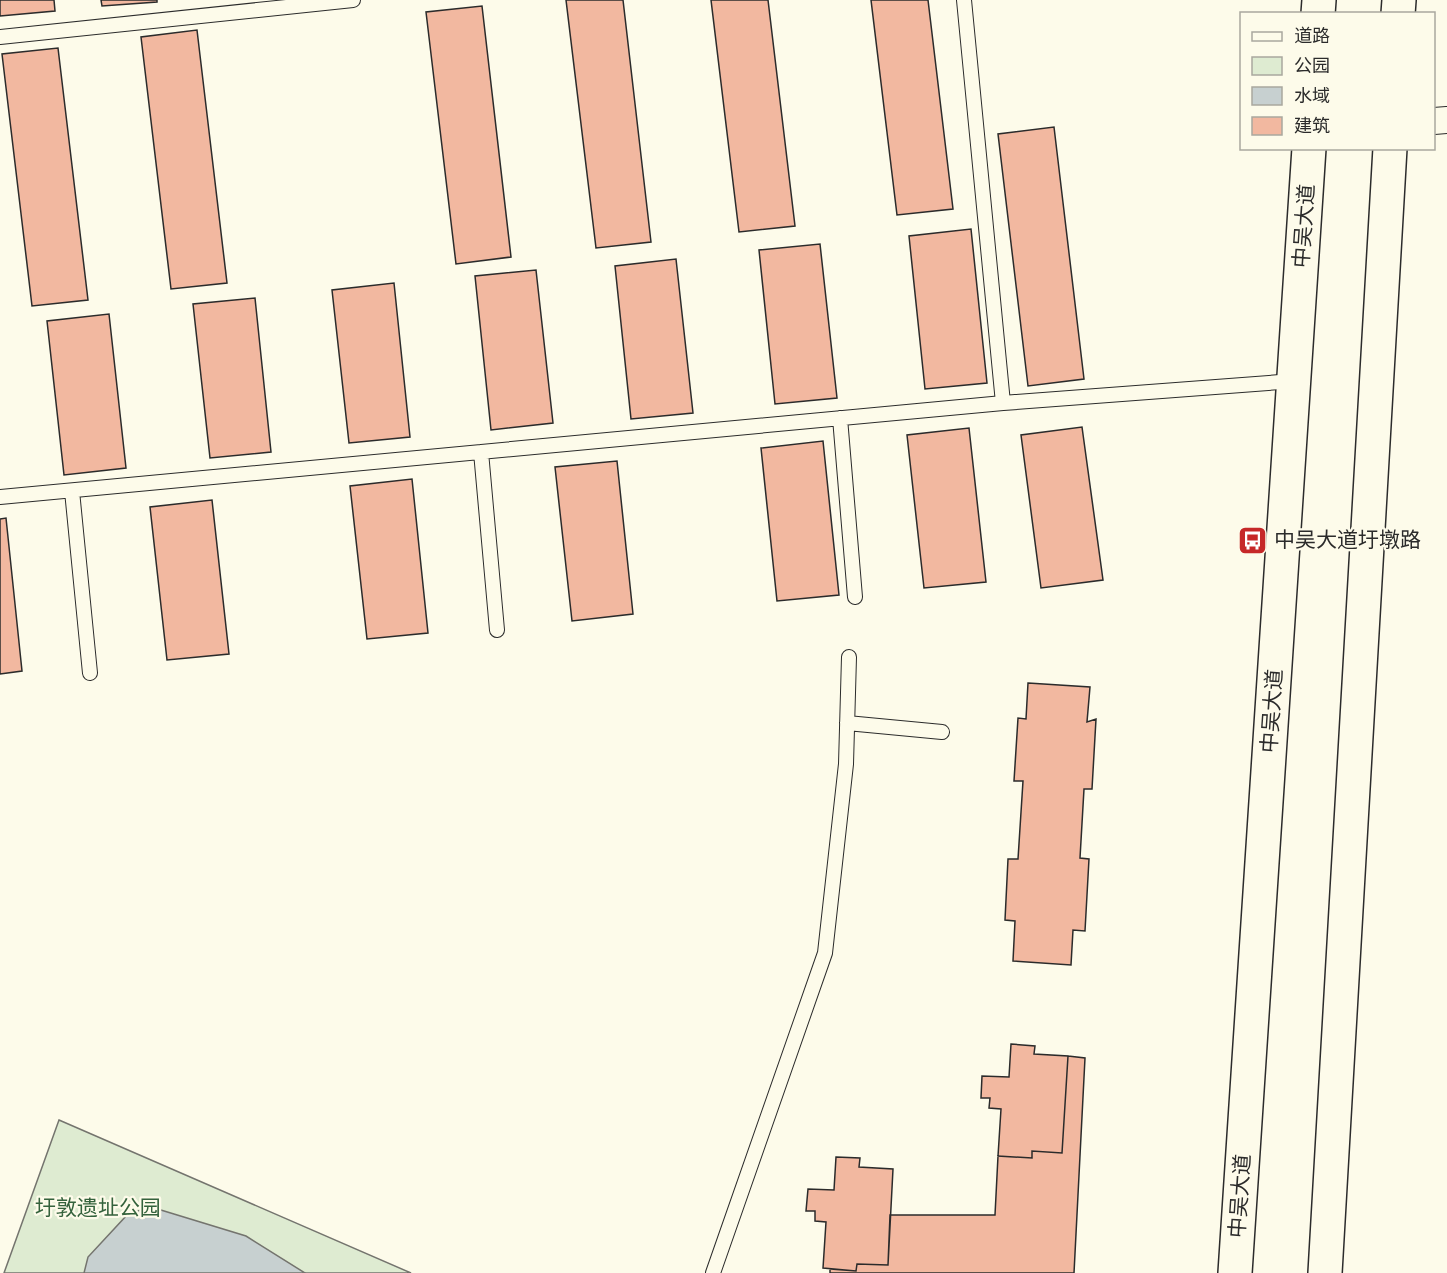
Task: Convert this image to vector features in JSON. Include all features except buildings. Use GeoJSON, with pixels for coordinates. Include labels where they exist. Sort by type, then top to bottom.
{"type":"FeatureCollection","features":[{"type":"Feature","properties":{"kind":"main road","name":"中吴大道"},"geometry":{"type":"LineString","coordinates":[[1235,1273],[1309,150]]}},
{"type":"Feature","properties":{"kind":"main road"},"geometry":{"type":"LineString","coordinates":[[1325,1273],[1390,150]]}},
{"type":"Feature","properties":{"kind":"lane"},"geometry":{"type":"LineString","coordinates":[[0,37],[289,3],[353,0]]}},
{"type":"Feature","properties":{"kind":"lane"},"geometry":{"type":"LineString","coordinates":[[964,0],[1003,403]]}},
{"type":"Feature","properties":{"kind":"lane"},"geometry":{"type":"LineString","coordinates":[[0,497],[1003,403],[1294,381]]}},
{"type":"Feature","properties":{"kind":"lane"},"geometry":{"type":"LineString","coordinates":[[840,418],[855,597]]}},
{"type":"Feature","properties":{"kind":"lane"},"geometry":{"type":"LineString","coordinates":[[481,452],[497,630]]}},
{"type":"Feature","properties":{"kind":"lane"},"geometry":{"type":"LineString","coordinates":[[72,490],[90,673]]}},
{"type":"Feature","properties":{"kind":"lane"},"geometry":{"type":"LineString","coordinates":[[712,1273],[825,953],[846,764],[849,657]]}},
{"type":"Feature","properties":{"kind":"lane"},"geometry":{"type":"LineString","coordinates":[[847,723],[942,732]]}},
{"type":"Feature","properties":{"kind":"green space","name":"圩敦遗址公园"},"geometry":{"type":"Polygon","coordinates":[[[59,1120],[411,1273],[4,1273],[59,1120]]]}},
{"type":"Feature","properties":{"kind":"water"},"geometry":{"type":"Polygon","coordinates":[[[151,1207],[246,1236],[305,1273],[84,1273],[88,1257],[128,1214],[151,1207]]]}},
{"type":"Feature","properties":{"kind":"place","name":"中吴大道圩墩路"},"geometry":{"type":"Point","coordinates":[1253,540]}}]}
